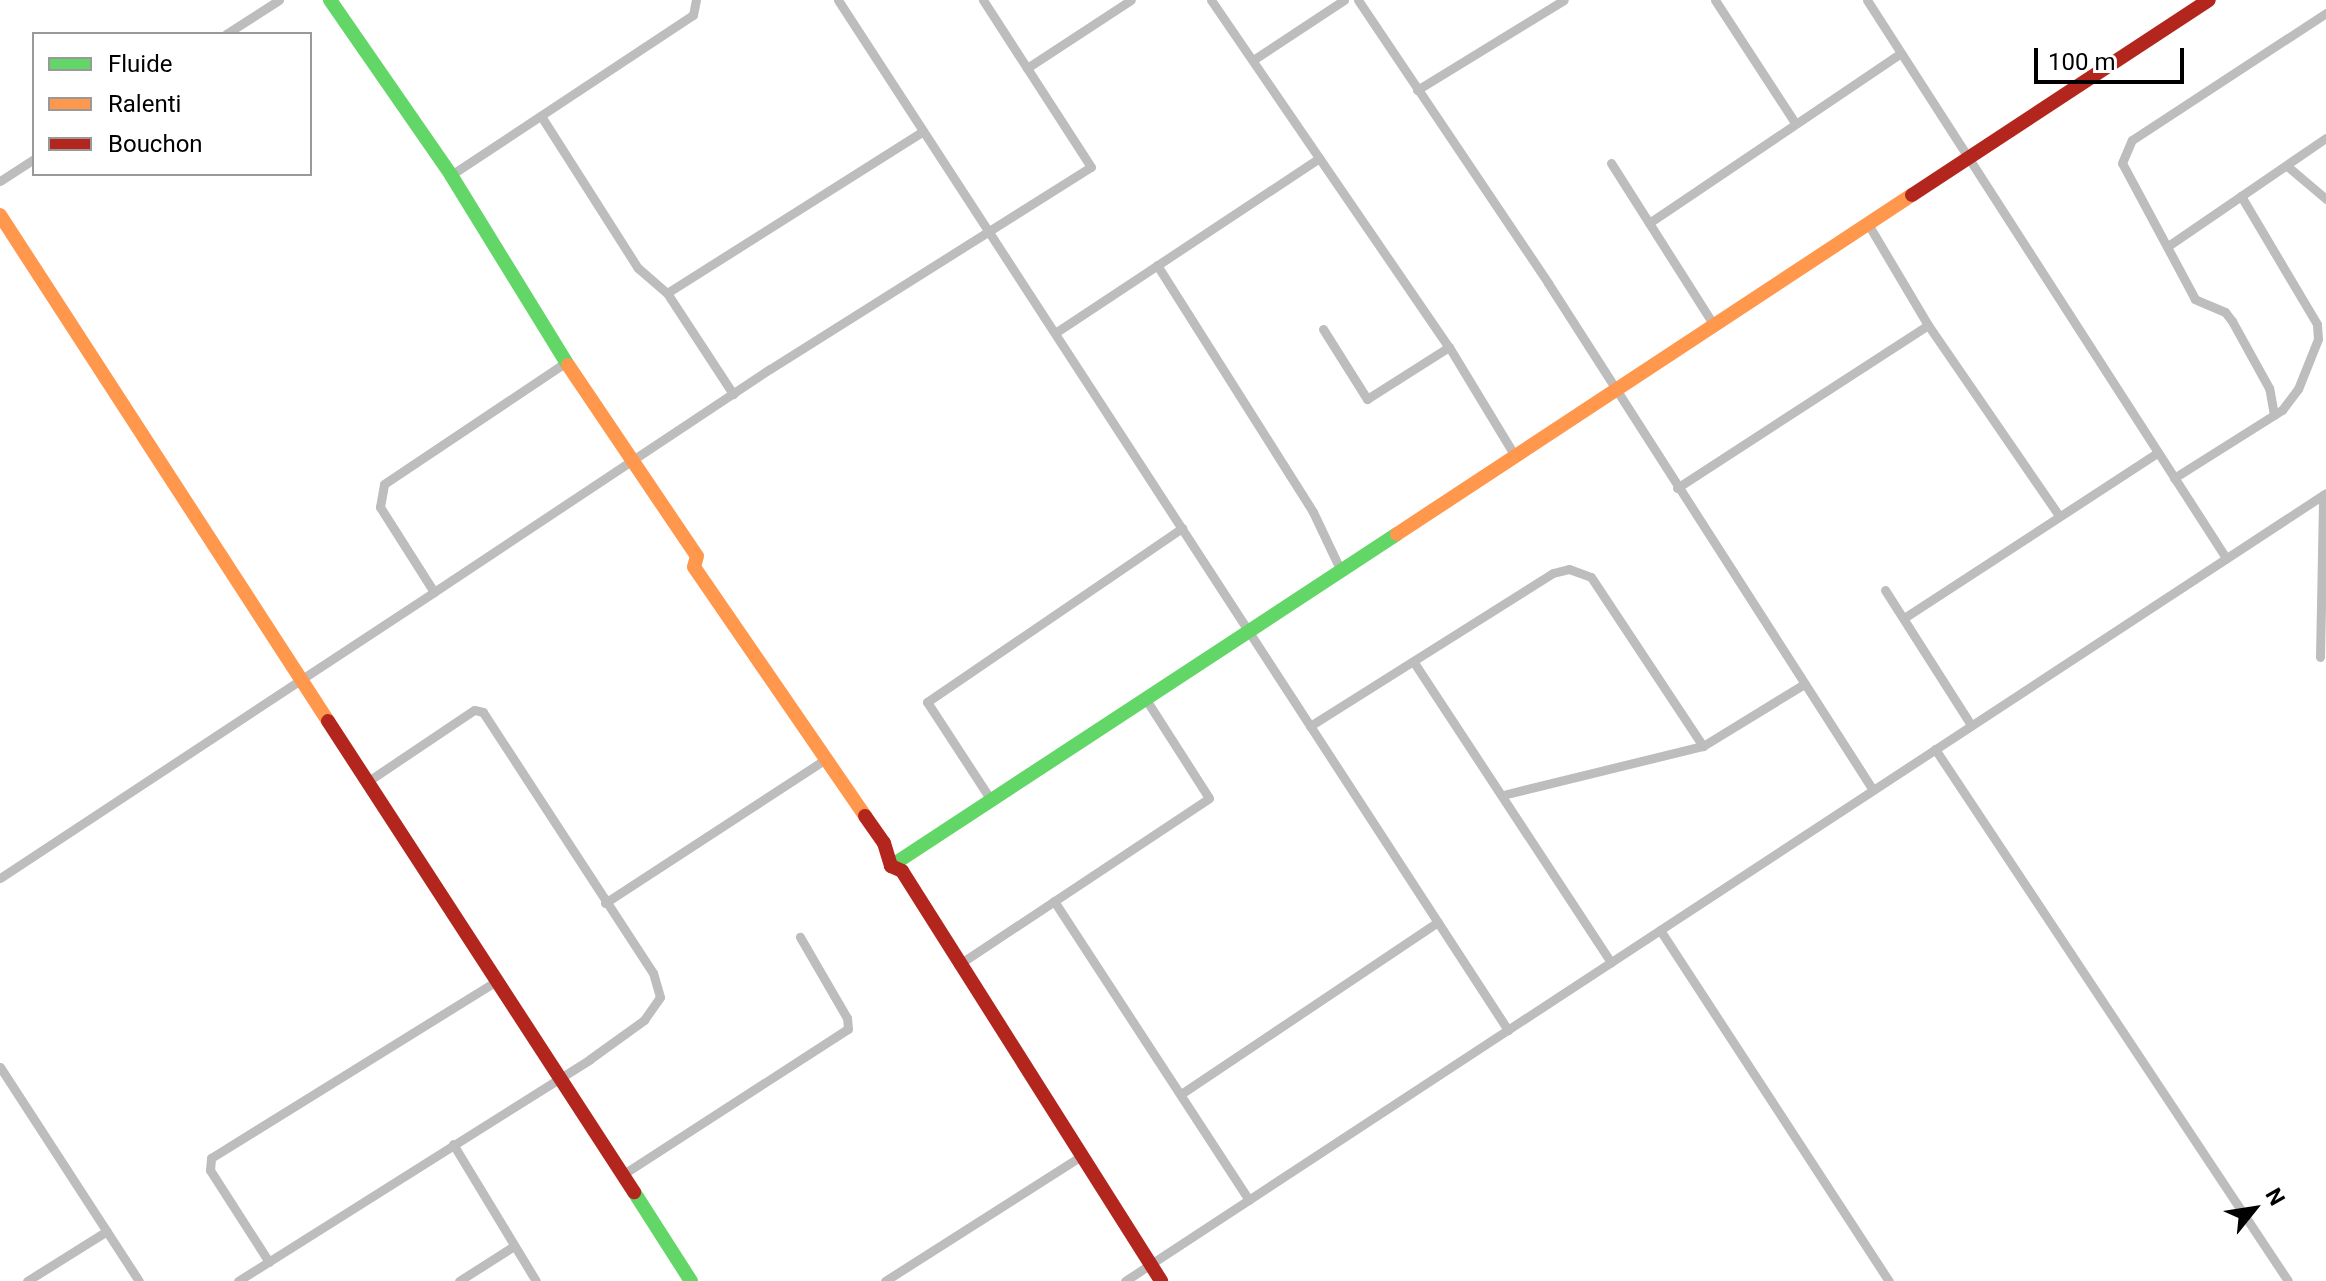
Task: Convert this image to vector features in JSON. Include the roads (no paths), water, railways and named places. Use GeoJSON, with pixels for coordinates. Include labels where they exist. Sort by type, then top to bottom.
{"type":"FeatureCollection","features":[{"type":"Feature","properties":{"kind":"street"},"geometry":{"type":"LineString","coordinates":[[229,32],[279,0]]}},
{"type":"Feature","properties":{"kind":"street"},"geometry":{"type":"LineString","coordinates":[[330,0],[451,175],[565,363],[697,556],[694,567],[884,843],[891,866],[902,871],[958,965],[1083,1155],[1161,1281]]}},
{"type":"Feature","properties":{"kind":"street"},"geometry":{"type":"LineString","coordinates":[[451,175],[693,15],[696,0]]}},
{"type":"Feature","properties":{"kind":"street"},"geometry":{"type":"LineString","coordinates":[[838,0],[1508,1030]]}},
{"type":"Feature","properties":{"kind":"street"},"geometry":{"type":"LineString","coordinates":[[0,878],[633,464],[733,394],[1091,167],[983,0]]}},
{"type":"Feature","properties":{"kind":"street"},"geometry":{"type":"LineString","coordinates":[[1027,68],[1131,0]]}},
{"type":"Feature","properties":{"kind":"street"},"geometry":{"type":"LineString","coordinates":[[1211,0],[1449,347],[1515,456]]}},
{"type":"Feature","properties":{"kind":"street"},"geometry":{"type":"LineString","coordinates":[[1253,60],[1344,0]]}},
{"type":"Feature","properties":{"kind":"street"},"geometry":{"type":"LineString","coordinates":[[1358,0],[1873,790]]}},
{"type":"Feature","properties":{"kind":"street"},"geometry":{"type":"LineString","coordinates":[[1417,90],[1564,0]]}},
{"type":"Feature","properties":{"kind":"street"},"geometry":{"type":"LineString","coordinates":[[1715,0],[1794,121]]}},
{"type":"Feature","properties":{"kind":"street"},"geometry":{"type":"LineString","coordinates":[[1867,0],[2226,558]]}},
{"type":"Feature","properties":{"kind":"street"},"geometry":{"type":"LineString","coordinates":[[891,866],[2209,0]]}},
{"type":"Feature","properties":{"kind":"street"},"geometry":{"type":"LineString","coordinates":[[2274,415],[2269,388],[2232,321],[2225,312],[2195,299],[2168,246],[2124,174],[2125,151],[2132,140],[2326,13]]}},
{"type":"Feature","properties":{"kind":"street"},"geometry":{"type":"LineString","coordinates":[[1649,223],[1794,121],[1900,54]]}},
{"type":"Feature","properties":{"kind":"street"},"geometry":{"type":"LineString","coordinates":[[541,116],[638,268],[667,293],[733,394]]}},
{"type":"Feature","properties":{"kind":"street"},"geometry":{"type":"LineString","coordinates":[[667,293],[923,131]]}},
{"type":"Feature","properties":{"kind":"street"},"geometry":{"type":"LineString","coordinates":[[2168,246],[2326,138]]}},
{"type":"Feature","properties":{"kind":"street"},"geometry":{"type":"LineString","coordinates":[[1055,333],[1319,158]]}},
{"type":"Feature","properties":{"kind":"street"},"geometry":{"type":"LineString","coordinates":[[0,181],[32,160]]}},
{"type":"Feature","properties":{"kind":"street"},"geometry":{"type":"LineString","coordinates":[[1611,163],[1714,325]]}},
{"type":"Feature","properties":{"kind":"street"},"geometry":{"type":"LineString","coordinates":[[2287,166],[2326,199]]}},
{"type":"Feature","properties":{"kind":"street"},"geometry":{"type":"LineString","coordinates":[[2174,478],[2274,415],[2293,399],[2319,331],[2241,196]]}},
{"type":"Feature","properties":{"kind":"street"},"geometry":{"type":"LineString","coordinates":[[0,215],[691,1281]]}},
{"type":"Feature","properties":{"kind":"street"},"geometry":{"type":"LineString","coordinates":[[1868,224],[1928,325],[2058,514]]}},
{"type":"Feature","properties":{"kind":"street"},"geometry":{"type":"LineString","coordinates":[[1157,265],[1313,512],[1341,571]]}},
{"type":"Feature","properties":{"kind":"street"},"geometry":{"type":"LineString","coordinates":[[1677,488],[1928,325]]}},
{"type":"Feature","properties":{"kind":"street"},"geometry":{"type":"LineString","coordinates":[[1323,329],[1367,399],[1449,347]]}},
{"type":"Feature","properties":{"kind":"street"},"geometry":{"type":"LineString","coordinates":[[434,592],[380,507],[384,484],[565,363]]}},
{"type":"Feature","properties":{"kind":"street"},"geometry":{"type":"LineString","coordinates":[[1904,618],[2058,514],[2157,453]]}},
{"type":"Feature","properties":{"kind":"street"},"geometry":{"type":"LineString","coordinates":[[1125,1281],[2324,494]]}},
{"type":"Feature","properties":{"kind":"street"},"geometry":{"type":"LineString","coordinates":[[2320,657],[2324,494]]}},
{"type":"Feature","properties":{"kind":"street"},"geometry":{"type":"LineString","coordinates":[[991,800],[927,702],[1182,528]]}},
{"type":"Feature","properties":{"kind":"street"},"geometry":{"type":"LineString","coordinates":[[1310,726],[1415,664],[1553,573],[1585,571],[1703,746]]}},
{"type":"Feature","properties":{"kind":"street"},"geometry":{"type":"LineString","coordinates":[[1885,590],[1971,725]]}},
{"type":"Feature","properties":{"kind":"street"},"geometry":{"type":"LineString","coordinates":[[1415,664],[1611,962]]}},
{"type":"Feature","properties":{"kind":"street"},"geometry":{"type":"LineString","coordinates":[[1503,795],[1703,746],[1804,684]]}},
{"type":"Feature","properties":{"kind":"street"},"geometry":{"type":"LineString","coordinates":[[958,965],[1209,798],[1145,698]]}},
{"type":"Feature","properties":{"kind":"street"},"geometry":{"type":"LineString","coordinates":[[238,1281],[644,1020],[660,997],[653,973],[483,712],[474,710],[367,782]]}},
{"type":"Feature","properties":{"kind":"street"},"geometry":{"type":"LineString","coordinates":[[1935,749],[2288,1281]]}},
{"type":"Feature","properties":{"kind":"street"},"geometry":{"type":"LineString","coordinates":[[605,903],[826,759]]}},
{"type":"Feature","properties":{"kind":"street"},"geometry":{"type":"LineString","coordinates":[[1054,901],[1249,1200]]}},
{"type":"Feature","properties":{"kind":"street"},"geometry":{"type":"LineString","coordinates":[[1181,1094],[1438,922]]}},
{"type":"Feature","properties":{"kind":"street"},"geometry":{"type":"LineString","coordinates":[[1660,930],[1889,1281]]}},
{"type":"Feature","properties":{"kind":"street"},"geometry":{"type":"LineString","coordinates":[[622,1175],[848,1029],[847,1018],[800,937]]}},
{"type":"Feature","properties":{"kind":"street"},"geometry":{"type":"LineString","coordinates":[[269,1262],[210,1170],[211,1158],[496,981]]}},
{"type":"Feature","properties":{"kind":"street"},"geometry":{"type":"LineString","coordinates":[[0,1067],[139,1281]]}},
{"type":"Feature","properties":{"kind":"street"},"geometry":{"type":"LineString","coordinates":[[453,1144],[536,1281]]}},
{"type":"Feature","properties":{"kind":"street"},"geometry":{"type":"LineString","coordinates":[[885,1281],[1083,1155]]}},
{"type":"Feature","properties":{"kind":"street"},"geometry":{"type":"LineString","coordinates":[[27,1281],[107,1231]]}},
{"type":"Feature","properties":{"kind":"street"},"geometry":{"type":"LineString","coordinates":[[459,1281],[514,1246]]}}]}
